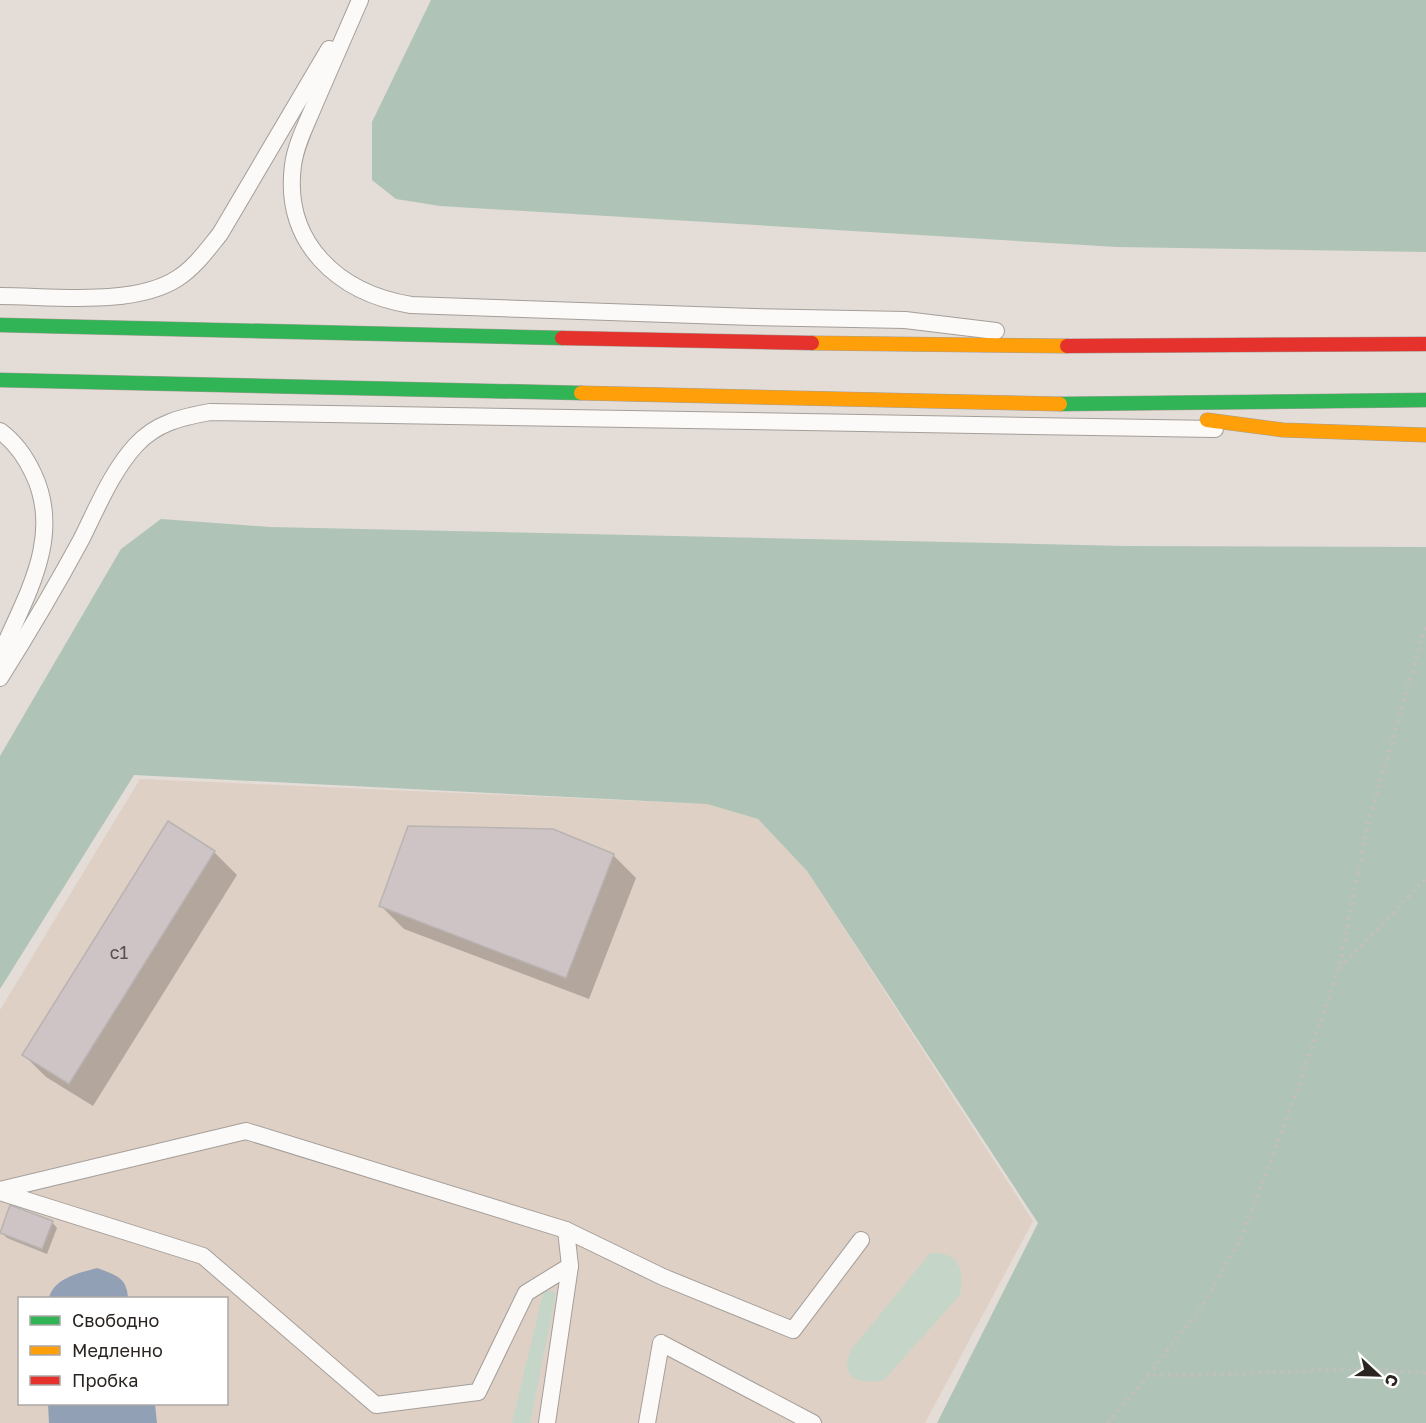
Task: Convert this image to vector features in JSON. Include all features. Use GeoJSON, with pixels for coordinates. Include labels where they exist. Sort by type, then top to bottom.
{"type":"FeatureCollection","features":[{"type":"Feature","properties":{"kind":"highway"},"geometry":{"type":"LineString","coordinates":[[0,325],[751,342],[1125,347],[1426,344]]}},
{"type":"Feature","properties":{"kind":"highway"},"geometry":{"type":"LineString","coordinates":[[0,380],[1074,404],[1426,400]]}},
{"type":"Feature","properties":{"kind":"highway"},"geometry":{"type":"LineString","coordinates":[[1074,404],[1283,430],[1426,435]]}},
{"type":"Feature","properties":{"kind":"lane"},"geometry":{"type":"LineString","coordinates":[[0,296],[128,296],[156,290],[178,278],[198,261],[220,234],[360,0]]}},
{"type":"Feature","properties":{"kind":"lane"},"geometry":{"type":"LineString","coordinates":[[360,0],[302,135],[293,164],[292,188],[297,218],[306,242],[320,261],[362,291],[388,302],[411,305],[905,320],[1125,347]]}},
{"type":"Feature","properties":{"kind":"lane"},"geometry":{"type":"LineString","coordinates":[[707,421],[879,399]]}},
{"type":"Feature","properties":{"kind":"lane"},"geometry":{"type":"LineString","coordinates":[[0,678],[42,613],[118,470],[137,444],[160,425],[183,417],[210,412],[1283,430]]}},
{"type":"Feature","properties":{"kind":"lane"},"geometry":{"type":"LineString","coordinates":[[0,431],[13,440],[38,484],[44,505],[46,529],[42,553],[31,584],[0,656]]}},
{"type":"Feature","properties":{"kind":"lane"},"geometry":{"type":"LineString","coordinates":[[0,1191],[246,1131],[566,1230],[663,1276],[793,1330],[861,1240]]}},
{"type":"Feature","properties":{"kind":"lane"},"geometry":{"type":"LineString","coordinates":[[0,1191],[203,1256],[376,1405],[478,1392],[526,1293],[570,1266]]}},
{"type":"Feature","properties":{"kind":"lane"},"geometry":{"type":"LineString","coordinates":[[547,1423],[570,1266],[566,1230]]}},
{"type":"Feature","properties":{"kind":"lane"},"geometry":{"type":"LineString","coordinates":[[647,1423],[661,1343],[808,1422]]}},
{"type":"Feature","properties":{"kind":"path"},"geometry":{"type":"LineString","coordinates":[[1108,1423],[1203,1305],[1240,1240],[1284,1126],[1339,968],[1368,823],[1426,625]]}},
{"type":"Feature","properties":{"kind":"path"},"geometry":{"type":"LineString","coordinates":[[1339,968],[1426,878]]}},
{"type":"Feature","properties":{"kind":"path"},"geometry":{"type":"LineString","coordinates":[[1148,1375],[1356,1369],[1426,1373]]}},
{"type":"Feature","properties":{"kind":"shaded area"},"geometry":{"type":"Polygon","coordinates":[[[140,779],[707,804],[758,819],[807,871],[1033,1221],[925,1423],[0,1423],[0,1010],[140,779]]]}},
{"type":"Feature","properties":{"kind":"green space"},"geometry":{"type":"Polygon","coordinates":[[[431,0],[1426,0],[1426,252],[1117,247],[440,206],[396,199],[372,180],[372,122],[431,0]]]}},
{"type":"Feature","properties":{"kind":"green space"},"geometry":{"type":"Polygon","coordinates":[[[161,519],[270,527],[1126,546],[1426,547],[1426,1423],[937,1423],[1038,1223],[807,871],[758,819],[707,804],[134,775],[0,989],[0,756],[121,549],[161,519]]]}},
{"type":"Feature","properties":{"kind":"green space"},"geometry":{"type":"Polygon","coordinates":[[[930,1253],[948,1256],[958,1264],[962,1278],[960,1295],[884,1380],[867,1382],[854,1378],[849,1374],[847,1368],[851,1350],[930,1253]]]}},
{"type":"Feature","properties":{"kind":"green space"},"geometry":{"type":"Polygon","coordinates":[[[550,1290],[556,1293],[530,1423],[512,1423],[543,1293],[550,1290]]]}},
{"type":"Feature","properties":{"kind":"water"},"geometry":{"type":"Polygon","coordinates":[[[97,1268],[114,1275],[125,1285],[128,1297],[49,1297],[56,1286],[75,1274],[97,1268]]]}},
{"type":"Feature","properties":{"kind":"water"},"geometry":{"type":"Polygon","coordinates":[[[48,1405],[155,1405],[157,1423],[49,1423],[48,1405]]]}},
{"type":"Feature","properties":{"kind":"building"},"geometry":{"type":"Polygon","coordinates":[[[168,821],[215,851],[69,1084],[22,1055],[168,821]]]}},
{"type":"Feature","properties":{"kind":"building"},"geometry":{"type":"Polygon","coordinates":[[[408,826],[553,829],[614,854],[566,978],[379,906],[408,826]]]}},
{"type":"Feature","properties":{"kind":"building"},"geometry":{"type":"Polygon","coordinates":[[[10,1205],[53,1221],[42,1249],[0,1233],[10,1205]]]}},
{"type":"Feature","properties":{"kind":"traffic: fast"},"geometry":{"type":"LineString","coordinates":[[0,325],[562,338]]}},
{"type":"Feature","properties":{"kind":"traffic: fast"},"geometry":{"type":"LineString","coordinates":[[0,380],[581,393]]}},
{"type":"Feature","properties":{"kind":"traffic: fast"},"geometry":{"type":"LineString","coordinates":[[1060,404],[1426,400]]}},
{"type":"Feature","properties":{"kind":"traffic: slow"},"geometry":{"type":"LineString","coordinates":[[812,343],[1067,346]]}},
{"type":"Feature","properties":{"kind":"traffic: slow"},"geometry":{"type":"LineString","coordinates":[[581,393],[1060,404]]}},
{"type":"Feature","properties":{"kind":"traffic: slow"},"geometry":{"type":"LineString","coordinates":[[1207,420],[1283,430],[1426,435]]}},
{"type":"Feature","properties":{"kind":"traffic: jam"},"geometry":{"type":"LineString","coordinates":[[562,338],[812,343]]}},
{"type":"Feature","properties":{"kind":"traffic: jam"},"geometry":{"type":"LineString","coordinates":[[1067,346],[1426,344]]}}]}
